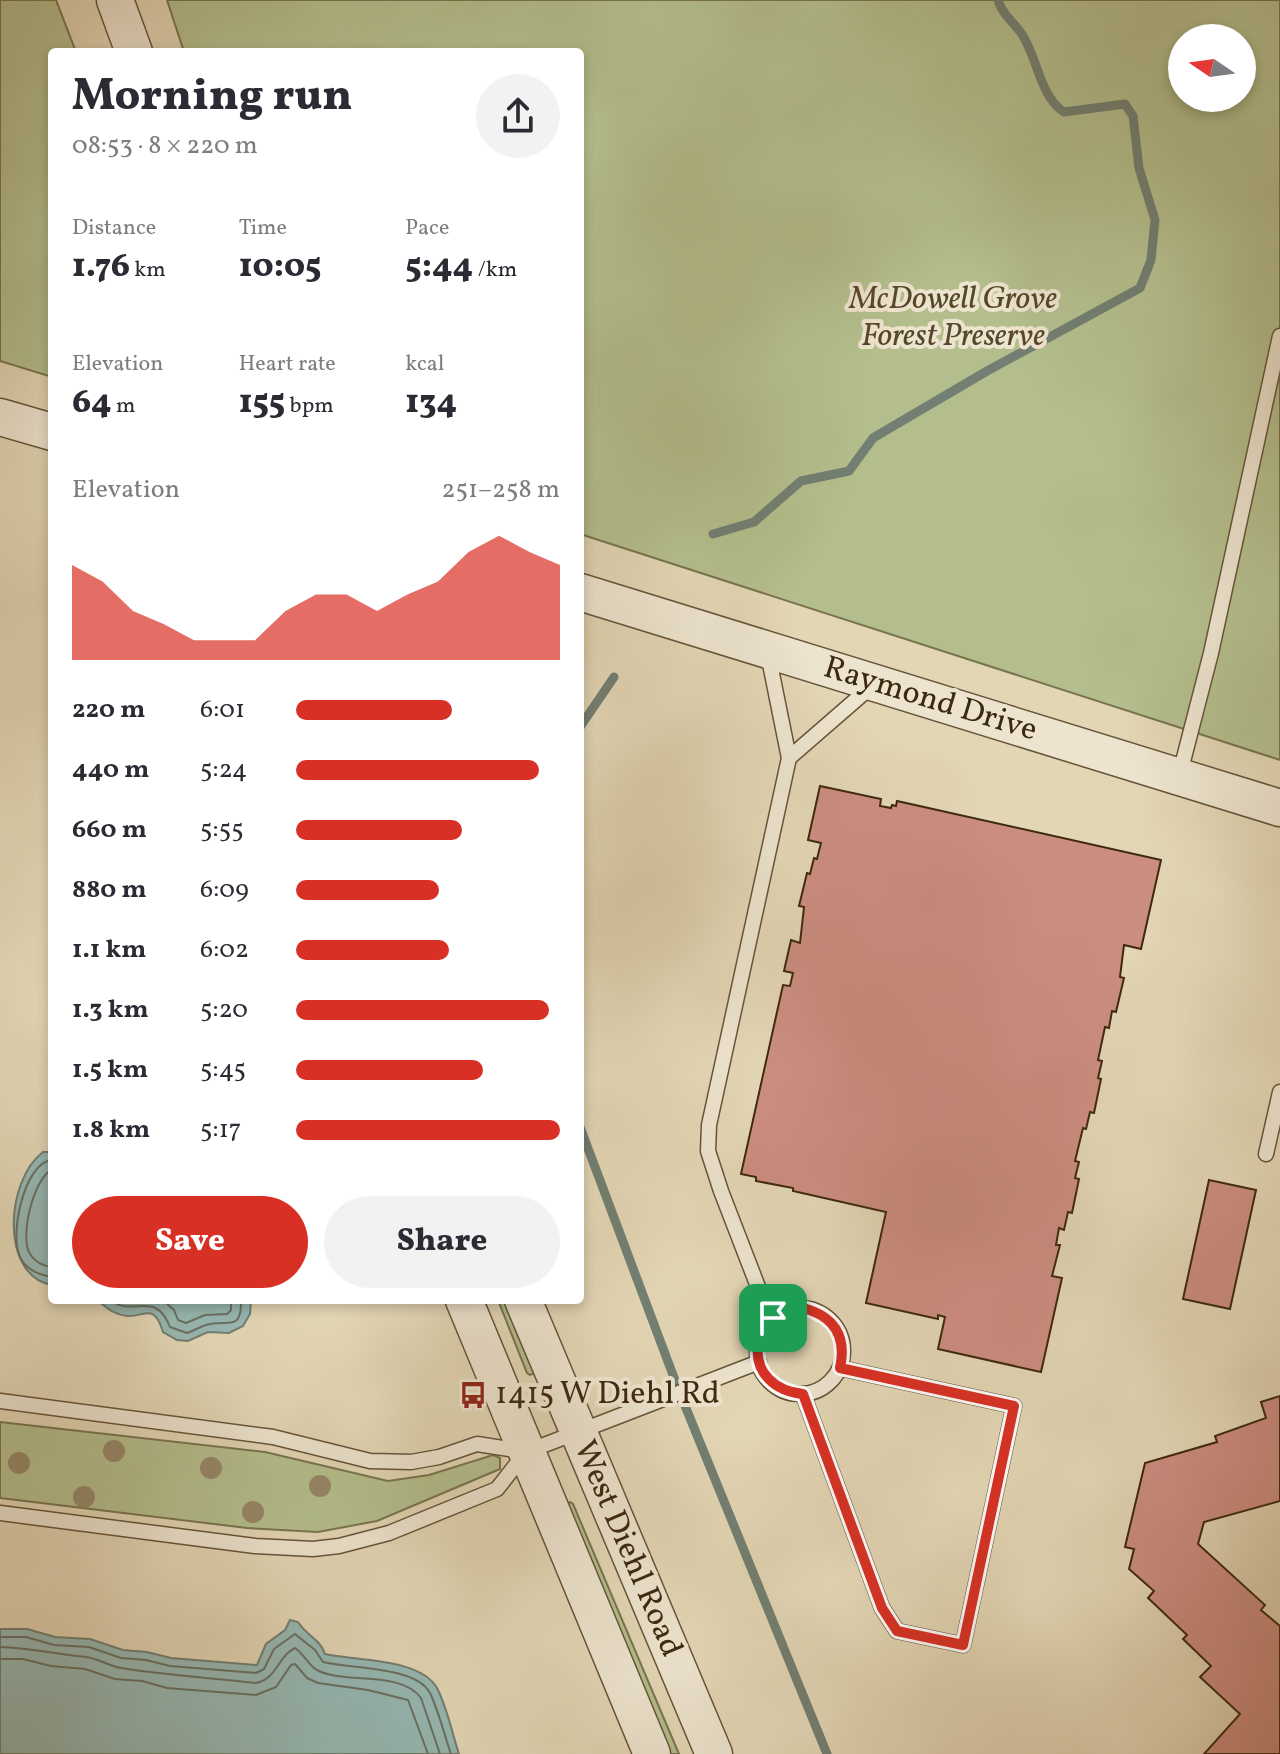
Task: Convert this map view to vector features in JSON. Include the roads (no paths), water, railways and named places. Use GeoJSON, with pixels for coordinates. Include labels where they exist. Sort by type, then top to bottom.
{"type":"FeatureCollection","features":[{"type":"Feature","properties":{"kind":"street"},"geometry":{"type":"LineString","coordinates":[[115,0],[133,48]]}},
{"type":"Feature","properties":{"kind":"street"},"geometry":{"type":"LineString","coordinates":[[0,417],[48,431]]}},
{"type":"Feature","properties":{"kind":"street","name":"Raymond Drive"},"geometry":{"type":"LineString","coordinates":[[584,593],[1280,808]]}},
{"type":"Feature","properties":{"kind":"street","name":"West Diehl Road"},"geometry":{"type":"LineString","coordinates":[[466,1304],[652,1754]]}},
{"type":"Feature","properties":{"kind":"street","name":"West Diehl Road"},"geometry":{"type":"LineString","coordinates":[[525,1304],[714,1754]]}},
{"type":"Feature","properties":{"kind":"lane"},"geometry":{"type":"LineString","coordinates":[[1179,777],[1211,653],[1280,336]]}},
{"type":"Feature","properties":{"kind":"lane"},"geometry":{"type":"LineString","coordinates":[[767,650],[789,758],[709,1125],[708,1151],[754,1278],[773,1318]]}},
{"type":"Feature","properties":{"kind":"lane"},"geometry":{"type":"LineString","coordinates":[[789,758],[875,683]]}},
{"type":"Feature","properties":{"kind":"lane"},"geometry":{"type":"LineString","coordinates":[[1266,1154],[1280,1092]]}},
{"type":"Feature","properties":{"kind":"lane"},"geometry":{"type":"LineString","coordinates":[[803,1308],[819,1312],[841,1335],[844,1351],[840,1368],[826,1386],[803,1394],[789,1392],[775,1386],[765,1376],[757,1346],[763,1330],[773,1318],[787,1310],[803,1308]]}},
{"type":"Feature","properties":{"kind":"lane"},"geometry":{"type":"LineString","coordinates":[[0,1513],[255,1546],[313,1549],[339,1546],[389,1533],[497,1489],[526,1452],[759,1362]]}},
{"type":"Feature","properties":{"kind":"lane"},"geometry":{"type":"LineString","coordinates":[[803,1394],[890,1624],[897,1631],[963,1645],[1014,1406],[840,1368]]}},
{"type":"Feature","properties":{"kind":"lane"},"geometry":{"type":"LineString","coordinates":[[0,1401],[273,1437],[370,1461],[411,1462],[439,1457],[477,1444],[526,1452]]}},
{"type":"Feature","properties":{"kind":"water"},"geometry":{"type":"Polygon","coordinates":[[[43,1152],[48,1152],[48,1283],[35,1278],[23,1264],[16,1247],[15,1204],[30,1166],[43,1152]]]}},
{"type":"Feature","properties":{"kind":"water"},"geometry":{"type":"Polygon","coordinates":[[[102,1304],[251,1304],[250,1314],[243,1326],[229,1333],[208,1332],[188,1341],[177,1340],[163,1332],[152,1314],[122,1315],[102,1304]]]}},
{"type":"Feature","properties":{"kind":"water"},"geometry":{"type":"Polygon","coordinates":[[[290,1620],[298,1622],[325,1654],[386,1662],[429,1678],[441,1695],[459,1754],[0,1754],[0,1629],[27,1629],[55,1637],[90,1639],[123,1650],[171,1658],[257,1665],[266,1644],[285,1630],[290,1620]]]}},
{"type":"Feature","properties":{"kind":"waterway"},"geometry":{"type":"LineString","coordinates":[[713,534],[754,522],[801,481],[849,471],[873,438],[987,371],[1140,288],[1151,260],[1155,220],[1139,168],[1133,116],[1125,104],[1064,112],[1044,87],[1023,36],[1002,10],[998,0]]}},
{"type":"Feature","properties":{"kind":"waterway"},"geometry":{"type":"LineString","coordinates":[[584,721],[614,677]]}},
{"type":"Feature","properties":{"kind":"waterway"},"geometry":{"type":"LineString","coordinates":[[584,1138],[679,1391],[827,1754]]}},
{"type":"Feature","properties":{"kind":"place","name":"1415 W Diehl Rd"},"geometry":{"type":"Point","coordinates":[473,1395]}},
{"type":"Feature","properties":{"kind":"park label","name":"McDowell Grove Forest Preserve"},"geometry":{"type":"Point","coordinates":[953,318]}}]}
